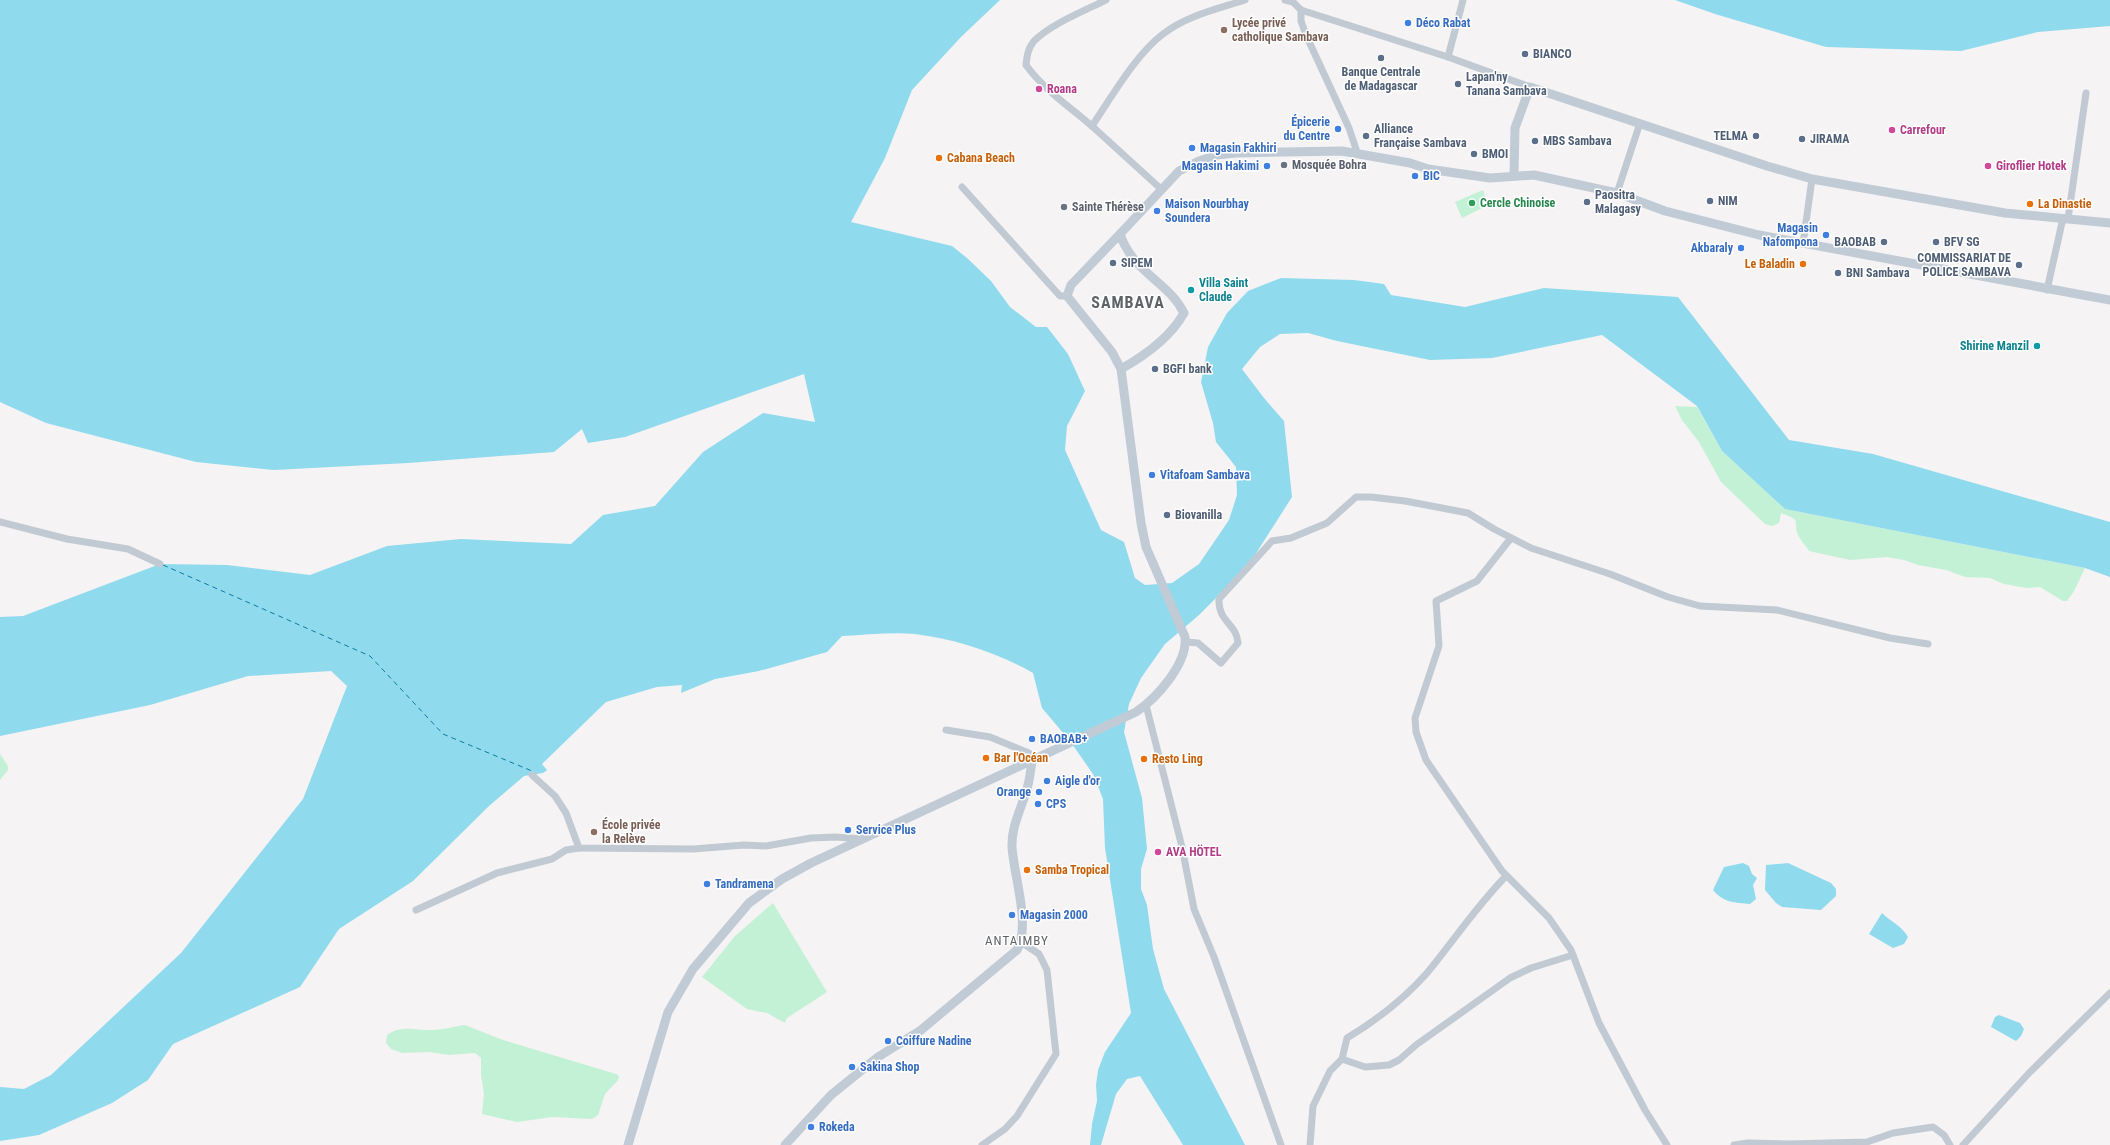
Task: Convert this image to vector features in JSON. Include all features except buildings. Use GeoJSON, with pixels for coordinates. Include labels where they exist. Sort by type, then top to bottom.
{"type":"FeatureCollection","features":[{"type":"Feature","properties":{"kind":"main road"},"geometry":{"type":"LineString","coordinates":[[1514,175],[1515,128],[1530,87],[1767,166],[1812,179],[2005,213],[2110,223]]}},
{"type":"Feature","properties":{"kind":"main road"},"geometry":{"type":"LineString","coordinates":[[628,1145],[668,1012],[694,968],[750,903],[782,879],[811,863],[1068,742],[1136,712],[1146,705],[1160,691],[1177,668],[1186,647],[1185,639],[1146,547],[1141,523],[1121,369],[1112,352],[1067,296],[1071,285],[1161,189],[1179,172],[1199,161],[1217,155],[1325,151],[1357,152],[1457,174],[1490,178],[1514,175],[1534,175],[1616,193],[1665,211],[1759,236],[2048,290],[2110,300]]}},
{"type":"Feature","properties":{"kind":"main road"},"geometry":{"type":"LineString","coordinates":[[1120,234],[1124,247],[1132,258],[1172,297],[1180,306],[1184,314],[1168,336],[1136,360],[1121,369]]}},
{"type":"Feature","properties":{"kind":"main road"},"geometry":{"type":"LineString","coordinates":[[785,1145],[831,1095],[878,1057],[921,1030],[1011,956],[1021,942],[1023,918],[1015,879],[1012,845],[1015,821],[1028,784],[1032,760]]}},
{"type":"Feature","properties":{"kind":"street"},"geometry":{"type":"LineString","coordinates":[[1106,0],[1056,26],[1034,41],[1027,53],[1026,64],[1034,76],[1050,91],[1092,126],[1161,189]]}},
{"type":"Feature","properties":{"kind":"street"},"geometry":{"type":"LineString","coordinates":[[1092,126],[1139,58],[1163,34],[1190,19],[1245,0]]}},
{"type":"Feature","properties":{"kind":"street"},"geometry":{"type":"LineString","coordinates":[[1285,0],[1294,1],[1301,10],[1448,57],[1530,87]]}},
{"type":"Feature","properties":{"kind":"street"},"geometry":{"type":"LineString","coordinates":[[1448,57],[1463,0]]}},
{"type":"Feature","properties":{"kind":"street"},"geometry":{"type":"LineString","coordinates":[[1301,10],[1301,21],[1306,35],[1349,128],[1357,152]]}},
{"type":"Feature","properties":{"kind":"street"},"geometry":{"type":"LineString","coordinates":[[2048,290],[2065,219],[2086,93]]}},
{"type":"Feature","properties":{"kind":"street"},"geometry":{"type":"LineString","coordinates":[[1616,193],[1640,123]]}},
{"type":"Feature","properties":{"kind":"street"},"geometry":{"type":"LineString","coordinates":[[1803,244],[1812,179]]}},
{"type":"Feature","properties":{"kind":"street"},"geometry":{"type":"LineString","coordinates":[[962,187],[1060,296],[1067,296]]}},
{"type":"Feature","properties":{"kind":"street"},"geometry":{"type":"LineString","coordinates":[[1185,639],[1198,643],[1221,663],[1238,643],[1238,636],[1220,614],[1219,599],[1272,541],[1291,538],[1327,522],[1356,497],[1371,497],[1405,500],[1468,513],[1531,548],[1610,574],[1668,598],[1700,606],[1777,610],[1890,638],[1928,644]]}},
{"type":"Feature","properties":{"kind":"street"},"geometry":{"type":"LineString","coordinates":[[0,522],[66,539],[128,549],[160,564]]}},
{"type":"Feature","properties":{"kind":"street"},"geometry":{"type":"LineString","coordinates":[[1511,538],[1476,581],[1436,601],[1439,646],[1416,718],[1416,732],[1426,760],[1506,876],[1549,918],[1573,955],[1599,1023],[1645,1110],[1667,1145]]}},
{"type":"Feature","properties":{"kind":"street"},"geometry":{"type":"LineString","coordinates":[[1146,705],[1182,847],[1194,909],[1214,957],[1281,1145]]}},
{"type":"Feature","properties":{"kind":"street"},"geometry":{"type":"LineString","coordinates":[[946,730],[990,737],[1029,753],[1032,760]]}},
{"type":"Feature","properties":{"kind":"street"},"geometry":{"type":"LineString","coordinates":[[532,775],[555,796],[566,813],[579,848]]}},
{"type":"Feature","properties":{"kind":"street"},"geometry":{"type":"LineString","coordinates":[[416,910],[496,873],[552,859],[566,850],[579,848],[693,849],[744,845],[766,846],[811,838],[836,836],[863,839]]}},
{"type":"Feature","properties":{"kind":"street"},"geometry":{"type":"LineString","coordinates":[[1310,1145],[1313,1106],[1330,1071],[1342,1059],[1347,1038],[1368,1026],[1385,1013],[1426,974],[1482,900],[1506,876]]}},
{"type":"Feature","properties":{"kind":"street"},"geometry":{"type":"LineString","coordinates":[[982,1145],[1006,1129],[1017,1116],[1056,1054],[1047,970],[1039,954],[1021,942]]}},
{"type":"Feature","properties":{"kind":"street"},"geometry":{"type":"LineString","coordinates":[[1342,1059],[1365,1067],[1389,1064],[1399,1060],[1416,1045],[1510,978],[1531,968],[1573,955]]}},
{"type":"Feature","properties":{"kind":"street"},"geometry":{"type":"LineString","coordinates":[[1963,1145],[2029,1072],[2110,993]]}},
{"type":"Feature","properties":{"kind":"street"},"geometry":{"type":"LineString","coordinates":[[1734,1145],[1748,1143],[1789,1144],[1868,1142],[1893,1133],[1933,1127],[1944,1135],[1950,1145]]}},
{"type":"Feature","properties":{"kind":"green space","name":"Cercle Chinoise"},"geometry":{"type":"Polygon","coordinates":[[[1483,190],[1488,205],[1462,218],[1455,202],[1483,190]]]}},
{"type":"Feature","properties":{"kind":"green space"},"geometry":{"type":"Polygon","coordinates":[[[1675,406],[1697,407],[1722,451],[1785,509],[2085,568],[2074,591],[2067,601],[2063,601],[2040,587],[2027,588],[2004,584],[1990,578],[1965,577],[1946,570],[1918,565],[1904,560],[1887,557],[1850,560],[1809,551],[1798,535],[1796,530],[1796,522],[1793,518],[1781,513],[1779,523],[1772,526],[1765,524],[1721,482],[1699,442],[1682,420],[1675,406]]]}},
{"type":"Feature","properties":{"kind":"green space"},"geometry":{"type":"Polygon","coordinates":[[[0,754],[8,766],[8,770],[0,780],[0,754]]]}},
{"type":"Feature","properties":{"kind":"green space"},"geometry":{"type":"Polygon","coordinates":[[[773,903],[827,992],[787,1018],[785,1023],[767,1013],[747,1009],[702,977],[735,936],[773,903]]]}},
{"type":"Feature","properties":{"kind":"green space"},"geometry":{"type":"Polygon","coordinates":[[[465,1025],[503,1040],[616,1074],[619,1076],[618,1080],[605,1094],[598,1115],[592,1119],[552,1117],[517,1122],[482,1114],[484,1094],[481,1075],[481,1058],[475,1053],[449,1055],[429,1052],[402,1053],[391,1049],[386,1043],[387,1035],[398,1030],[437,1030],[465,1025]]]}},
{"type":"Feature","properties":{"kind":"water"},"geometry":{"type":"Polygon","coordinates":[[[0,0],[1000,0],[961,37],[912,90],[885,158],[851,222],[952,246],[991,281],[1010,307],[1036,327],[1047,327],[1068,354],[1085,391],[1067,426],[1065,450],[1101,530],[1124,542],[1135,578],[1145,585],[1172,583],[1199,564],[1229,520],[1237,495],[1236,467],[1216,442],[1213,423],[1201,382],[1208,347],[1227,313],[1248,291],[1281,278],[1354,280],[1384,284],[1391,295],[1465,307],[1544,288],[1678,297],[1789,440],[1873,454],[2110,522],[2110,577],[2085,568],[1785,509],[1722,451],[1697,406],[1602,335],[1492,358],[1430,360],[1337,341],[1308,333],[1280,334],[1260,347],[1242,369],[1284,421],[1292,497],[1248,566],[1199,615],[1165,644],[1141,678],[1129,704],[1124,732],[1142,798],[1147,849],[1141,869],[1141,889],[1147,905],[1153,949],[1164,989],[1245,1145],[1183,1145],[1140,1076],[1127,1079],[1116,1094],[1101,1145],[1090,1145],[1092,1124],[1097,1101],[1096,1085],[1098,1070],[1105,1052],[1131,1013],[1105,848],[1103,799],[1093,774],[1070,741],[1042,708],[1033,673],[1006,659],[961,643],[930,636],[897,633],[842,636],[827,652],[759,671],[715,679],[681,693],[682,685],[657,687],[606,702],[542,764],[547,770],[543,773],[524,776],[489,806],[413,881],[339,929],[300,987],[173,1044],[148,1080],[112,1103],[39,1135],[0,1141],[0,1087],[24,1089],[51,1075],[181,953],[303,799],[347,686],[331,671],[248,676],[150,705],[0,736],[0,617],[23,616],[160,564],[227,565],[310,575],[387,546],[461,539],[571,544],[603,515],[655,506],[703,452],[763,413],[815,422],[804,374],[625,437],[588,443],[582,429],[554,452],[408,463],[274,470],[196,462],[46,423],[0,402],[0,0]]]}},
{"type":"Feature","properties":{"kind":"water"},"geometry":{"type":"Polygon","coordinates":[[[1675,0],[2110,0],[2110,26],[2038,32],[1961,51],[1826,47],[1715,14],[1675,0]]]}},
{"type":"Feature","properties":{"kind":"water"},"geometry":{"type":"Polygon","coordinates":[[[1743,863],[1749,866],[1752,874],[1757,878],[1753,885],[1756,899],[1750,904],[1725,899],[1720,897],[1713,890],[1724,867],[1743,863]]]}},
{"type":"Feature","properties":{"kind":"water"},"geometry":{"type":"Polygon","coordinates":[[[1788,863],[1831,883],[1836,889],[1836,896],[1821,910],[1782,907],[1776,903],[1765,890],[1766,865],[1788,863]]]}},
{"type":"Feature","properties":{"kind":"water"},"geometry":{"type":"Polygon","coordinates":[[[1882,913],[1906,933],[1908,937],[1904,944],[1893,948],[1869,934],[1882,913]]]}},
{"type":"Feature","properties":{"kind":"water"},"geometry":{"type":"Polygon","coordinates":[[[1999,1015],[2020,1023],[2024,1029],[2021,1036],[2016,1041],[1991,1027],[1995,1017],[1999,1015]]]}},
{"type":"Feature","properties":{"kind":"ferry route"},"geometry":{"type":"LineString","coordinates":[[163,565],[370,656],[443,734],[532,771]]}},
{"type":"Feature","properties":{"kind":"place","name":"Déco Rabat"},"geometry":{"type":"Point","coordinates":[1408,23]}},
{"type":"Feature","properties":{"kind":"place","name":"Lycée privé catholique Sambava"},"geometry":{"type":"Point","coordinates":[1224,30]}},
{"type":"Feature","properties":{"kind":"place","name":"BIANCO"},"geometry":{"type":"Point","coordinates":[1525,54]}},
{"type":"Feature","properties":{"kind":"place","name":"Banque Centrale de Madagascar"},"geometry":{"type":"Point","coordinates":[1381,58]}},
{"type":"Feature","properties":{"kind":"place","name":"Lapan'ny Tanana Sambava"},"geometry":{"type":"Point","coordinates":[1458,84]}},
{"type":"Feature","properties":{"kind":"place","name":"Roana"},"geometry":{"type":"Point","coordinates":[1039,89]}},
{"type":"Feature","properties":{"kind":"place","name":"Épicerie du Centre"},"geometry":{"type":"Point","coordinates":[1338,129]}},
{"type":"Feature","properties":{"kind":"place","name":"Carrefour"},"geometry":{"type":"Point","coordinates":[1892,130]}},
{"type":"Feature","properties":{"kind":"place","name":"Alliance Française Sambava"},"geometry":{"type":"Point","coordinates":[1366,136]}},
{"type":"Feature","properties":{"kind":"place","name":"TELMA"},"geometry":{"type":"Point","coordinates":[1756,136]}},
{"type":"Feature","properties":{"kind":"place","name":"JIRAMA"},"geometry":{"type":"Point","coordinates":[1802,139]}},
{"type":"Feature","properties":{"kind":"place","name":"MBS Sambava"},"geometry":{"type":"Point","coordinates":[1535,141]}},
{"type":"Feature","properties":{"kind":"place","name":"Magasin Fakhiri"},"geometry":{"type":"Point","coordinates":[1192,148]}},
{"type":"Feature","properties":{"kind":"place","name":"BMOI"},"geometry":{"type":"Point","coordinates":[1474,154]}},
{"type":"Feature","properties":{"kind":"place","name":"Cabana Beach"},"geometry":{"type":"Point","coordinates":[939,158]}},
{"type":"Feature","properties":{"kind":"place","name":"Mosquée Bohra"},"geometry":{"type":"Point","coordinates":[1284,165]}},
{"type":"Feature","properties":{"kind":"place","name":"Magasin Hakimi"},"geometry":{"type":"Point","coordinates":[1267,166]}},
{"type":"Feature","properties":{"kind":"place","name":"Giroflier Hotek"},"geometry":{"type":"Point","coordinates":[1988,166]}},
{"type":"Feature","properties":{"kind":"place","name":"BIC"},"geometry":{"type":"Point","coordinates":[1415,176]}},
{"type":"Feature","properties":{"kind":"place","name":"NIM"},"geometry":{"type":"Point","coordinates":[1710,201]}},
{"type":"Feature","properties":{"kind":"place","name":"Paositra Malagasy"},"geometry":{"type":"Point","coordinates":[1587,202]}},
{"type":"Feature","properties":{"kind":"place","name":"Cercle Chinoise"},"geometry":{"type":"Point","coordinates":[1472,203]}},
{"type":"Feature","properties":{"kind":"place","name":"La Dinastie"},"geometry":{"type":"Point","coordinates":[2030,204]}},
{"type":"Feature","properties":{"kind":"place","name":"Sainte Thérèse"},"geometry":{"type":"Point","coordinates":[1064,207]}},
{"type":"Feature","properties":{"kind":"place","name":"Maison Nourbhay Soundera"},"geometry":{"type":"Point","coordinates":[1157,211]}},
{"type":"Feature","properties":{"kind":"place","name":"Magasin Nafompona"},"geometry":{"type":"Point","coordinates":[1826,235]}},
{"type":"Feature","properties":{"kind":"place","name":"BAOBAB"},"geometry":{"type":"Point","coordinates":[1884,242]}},
{"type":"Feature","properties":{"kind":"place","name":"BFV SG"},"geometry":{"type":"Point","coordinates":[1936,242]}},
{"type":"Feature","properties":{"kind":"place","name":"Akbaraly"},"geometry":{"type":"Point","coordinates":[1741,248]}},
{"type":"Feature","properties":{"kind":"place","name":"SIPEM"},"geometry":{"type":"Point","coordinates":[1113,263]}},
{"type":"Feature","properties":{"kind":"place","name":"Le Baladin"},"geometry":{"type":"Point","coordinates":[1803,264]}},
{"type":"Feature","properties":{"kind":"place","name":"COMMISSARIAT DE POLICE SAMBAVA"},"geometry":{"type":"Point","coordinates":[2019,265]}},
{"type":"Feature","properties":{"kind":"place","name":"BNI Sambava"},"geometry":{"type":"Point","coordinates":[1838,273]}},
{"type":"Feature","properties":{"kind":"place","name":"Villa Saint Claude"},"geometry":{"type":"Point","coordinates":[1191,290]}},
{"type":"Feature","properties":{"kind":"place","name":"Shirine Manzil"},"geometry":{"type":"Point","coordinates":[2037,346]}},
{"type":"Feature","properties":{"kind":"place","name":"BGFI bank"},"geometry":{"type":"Point","coordinates":[1155,369]}},
{"type":"Feature","properties":{"kind":"place","name":"Vitafoam Sambava"},"geometry":{"type":"Point","coordinates":[1152,475]}},
{"type":"Feature","properties":{"kind":"place","name":"Biovanilla"},"geometry":{"type":"Point","coordinates":[1167,515]}},
{"type":"Feature","properties":{"kind":"place","name":"BAOBAB+"},"geometry":{"type":"Point","coordinates":[1032,739]}},
{"type":"Feature","properties":{"kind":"place","name":"Bar l'Océan"},"geometry":{"type":"Point","coordinates":[986,758]}},
{"type":"Feature","properties":{"kind":"place","name":"Resto Ling"},"geometry":{"type":"Point","coordinates":[1144,759]}},
{"type":"Feature","properties":{"kind":"place","name":"Aigle d'or"},"geometry":{"type":"Point","coordinates":[1047,781]}},
{"type":"Feature","properties":{"kind":"place","name":"Orange"},"geometry":{"type":"Point","coordinates":[1039,792]}},
{"type":"Feature","properties":{"kind":"place","name":"CPS"},"geometry":{"type":"Point","coordinates":[1038,804]}},
{"type":"Feature","properties":{"kind":"place","name":"Service Plus"},"geometry":{"type":"Point","coordinates":[848,830]}},
{"type":"Feature","properties":{"kind":"place","name":"École privée la Relève"},"geometry":{"type":"Point","coordinates":[594,832]}},
{"type":"Feature","properties":{"kind":"place","name":"AVA HÖTEL"},"geometry":{"type":"Point","coordinates":[1158,852]}},
{"type":"Feature","properties":{"kind":"place","name":"Samba Tropical"},"geometry":{"type":"Point","coordinates":[1027,870]}},
{"type":"Feature","properties":{"kind":"place","name":"Tandramena"},"geometry":{"type":"Point","coordinates":[707,884]}},
{"type":"Feature","properties":{"kind":"place","name":"Magasin 2000"},"geometry":{"type":"Point","coordinates":[1012,915]}},
{"type":"Feature","properties":{"kind":"place","name":"Coiffure Nadine"},"geometry":{"type":"Point","coordinates":[888,1041]}},
{"type":"Feature","properties":{"kind":"place","name":"Sakina Shop"},"geometry":{"type":"Point","coordinates":[852,1067]}},
{"type":"Feature","properties":{"kind":"place","name":"Rokeda"},"geometry":{"type":"Point","coordinates":[811,1127]}},
{"type":"Feature","properties":{"kind":"district","name":"SAMBAVA"},"geometry":{"type":"Point","coordinates":[1128,302]}},
{"type":"Feature","properties":{"kind":"district","name":"ANTAIMBY"},"geometry":{"type":"Point","coordinates":[1017,940]}}]}
